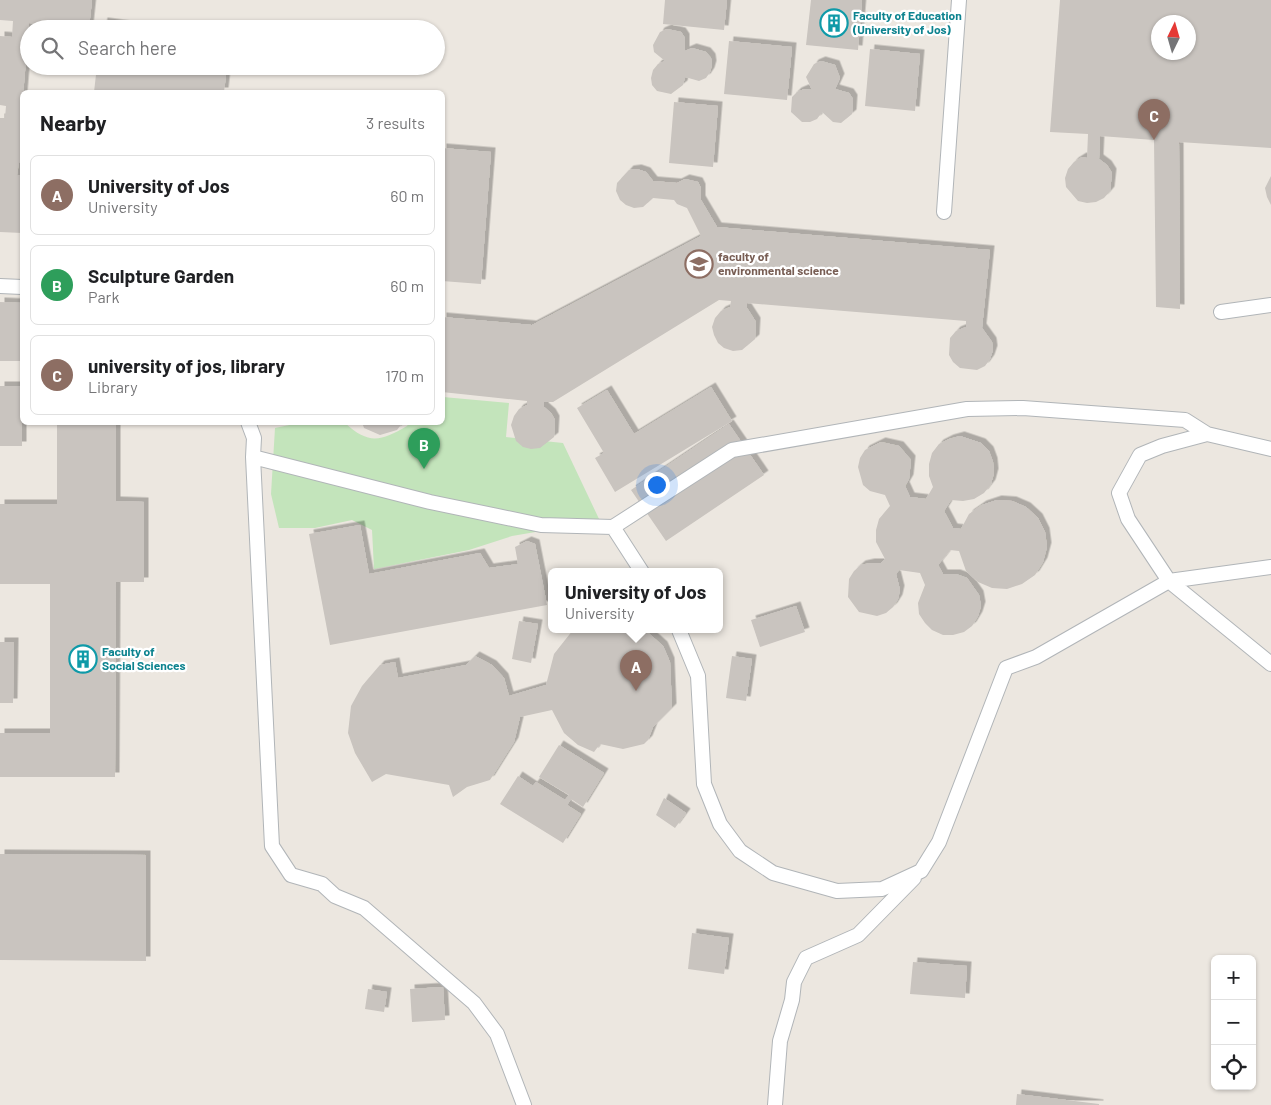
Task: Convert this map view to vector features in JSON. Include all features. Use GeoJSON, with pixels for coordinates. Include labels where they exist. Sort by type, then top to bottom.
{"type":"FeatureCollection","features":[{"type":"Feature","properties":{"kind":"lane"},"geometry":{"type":"LineString","coordinates":[[944,212],[959,0]]}},
{"type":"Feature","properties":{"kind":"lane"},"geometry":{"type":"LineString","coordinates":[[0,286],[20,287]]}},
{"type":"Feature","properties":{"kind":"lane"},"geometry":{"type":"LineString","coordinates":[[1221,312],[1271,305]]}},
{"type":"Feature","properties":{"kind":"lane"},"geometry":{"type":"LineString","coordinates":[[253,457],[430,502],[541,525],[613,527],[732,450],[967,409],[1032,409],[1185,420],[1206,434],[1271,449]]}},
{"type":"Feature","properties":{"kind":"lane"},"geometry":{"type":"LineString","coordinates":[[249,425],[254,438],[253,457],[272,846],[291,875],[322,884],[334,896],[364,908],[474,1003],[497,1034],[524,1105]]}},
{"type":"Feature","properties":{"kind":"lane"},"geometry":{"type":"LineString","coordinates":[[1206,434],[1162,446],[1140,455],[1119,493],[1128,519],[1170,581],[1271,664]]}},
{"type":"Feature","properties":{"kind":"lane"},"geometry":{"type":"LineString","coordinates":[[613,527],[639,568]]}},
{"type":"Feature","properties":{"kind":"lane"},"geometry":{"type":"LineString","coordinates":[[776,1105],[780,1040],[792,1000],[794,982],[806,958],[858,935],[921,871],[939,842],[1006,668],[1036,657],[1170,581],[1271,567]]}},
{"type":"Feature","properties":{"kind":"lane"},"geometry":{"type":"LineString","coordinates":[[680,633],[698,676],[704,784],[720,824],[740,851],[773,873],[837,891],[882,889],[921,871]]}},
{"type":"Feature","properties":{"kind":"green space"},"geometry":{"type":"Polygon","coordinates":[[[445,397],[509,403],[506,437],[563,443],[600,521],[512,536],[469,550],[374,569],[372,530],[352,520],[315,528],[279,528],[271,494],[275,428],[289,425],[347,425],[361,435],[375,438],[390,435],[407,426],[445,425],[445,397]]]}},
{"type":"Feature","properties":{"kind":"building"},"geometry":{"type":"Polygon","coordinates":[[[0,0],[92,0],[90,20],[20,20],[20,75],[25,75],[23,90],[20,90],[20,162],[17,175],[20,176],[20,233],[0,232],[0,118],[5,118],[6,106],[0,105],[0,36],[12,37],[13,21],[0,20],[0,0]]]}},
{"type":"Feature","properties":{"kind":"building"},"geometry":{"type":"Polygon","coordinates":[[[665,0],[727,0],[724,30],[663,24],[665,0]]]}},
{"type":"Feature","properties":{"kind":"building","name":"Faculty of Education (University of Jos)"},"geometry":{"type":"Polygon","coordinates":[[[811,0],[862,0],[858,50],[806,45],[811,0]]]}},
{"type":"Feature","properties":{"kind":"building"},"geometry":{"type":"Polygon","coordinates":[[[1060,0],[1271,0],[1271,148],[1179,142],[1180,309],[1156,307],[1154,140],[1100,136],[1099,159],[1107,165],[1112,173],[1110,191],[1104,198],[1096,202],[1087,203],[1078,201],[1066,187],[1065,178],[1068,169],[1074,162],[1082,157],[1087,158],[1088,134],[1050,132],[1060,0]]]}},
{"type":"Feature","properties":{"kind":"building"},"geometry":{"type":"Polygon","coordinates":[[[667,29],[681,32],[685,38],[685,51],[692,48],[706,52],[711,58],[712,65],[706,78],[699,81],[685,77],[683,85],[671,94],[657,91],[652,85],[651,78],[653,70],[658,64],[665,61],[654,52],[653,45],[660,32],[667,29]]]}},
{"type":"Feature","properties":{"kind":"building"},"geometry":{"type":"Polygon","coordinates":[[[729,41],[792,47],[787,100],[724,94],[729,41]]]}},
{"type":"Feature","properties":{"kind":"building"},"geometry":{"type":"Polygon","coordinates":[[[870,49],[920,54],[915,111],[865,106],[870,49]]]}},
{"type":"Feature","properties":{"kind":"building"},"geometry":{"type":"Polygon","coordinates":[[[821,61],[835,65],[840,78],[835,89],[849,93],[853,99],[852,114],[841,123],[833,122],[822,112],[817,119],[810,122],[802,122],[791,112],[792,97],[804,89],[812,90],[806,77],[814,64],[821,61]]]}},
{"type":"Feature","properties":{"kind":"building"},"geometry":{"type":"Polygon","coordinates":[[[96,75],[226,75],[224,90],[94,90],[96,75]]]}},
{"type":"Feature","properties":{"kind":"building"},"geometry":{"type":"Polygon","coordinates":[[[674,102],[718,106],[713,167],[669,163],[674,102]]]}},
{"type":"Feature","properties":{"kind":"building"},"geometry":{"type":"Polygon","coordinates":[[[445,148],[491,152],[481,284],[445,281],[445,148]]]}},
{"type":"Feature","properties":{"kind":"building","name":"faculty of environmental science"},"geometry":{"type":"Polygon","coordinates":[[[637,169],[646,172],[653,181],[677,183],[685,179],[698,182],[701,188],[701,200],[717,227],[990,250],[982,328],[992,342],[993,350],[990,359],[985,366],[977,370],[960,368],[953,362],[949,355],[950,338],[956,331],[966,327],[966,321],[747,303],[747,308],[756,322],[755,339],[742,350],[733,351],[724,348],[718,343],[714,335],[712,327],[715,318],[721,311],[730,307],[731,301],[719,300],[553,402],[544,402],[544,407],[555,420],[554,437],[540,448],[531,449],[523,447],[516,441],[511,425],[514,416],[519,409],[527,405],[527,401],[445,392],[445,317],[532,325],[701,236],[687,208],[677,204],[674,200],[653,198],[643,207],[634,208],[620,200],[616,191],[617,183],[629,170],[637,169]]]}},
{"type":"Feature","properties":{"kind":"building"},"geometry":{"type":"Polygon","coordinates":[[[1271,176],[1271,205],[1265,188],[1271,176]]]}},
{"type":"Feature","properties":{"kind":"building"},"geometry":{"type":"Polygon","coordinates":[[[0,302],[20,303],[20,361],[0,361],[0,302]]]}},
{"type":"Feature","properties":{"kind":"building"},"geometry":{"type":"Polygon","coordinates":[[[0,386],[20,386],[22,446],[0,446],[0,386]]]}},
{"type":"Feature","properties":{"kind":"building"},"geometry":{"type":"Polygon","coordinates":[[[711,387],[732,421],[615,492],[595,458],[604,453],[577,408],[607,390],[634,434],[711,387]]]}},
{"type":"Feature","properties":{"kind":"building"},"geometry":{"type":"Polygon","coordinates":[[[729,424],[764,475],[666,541],[631,490],[729,424]]]}},
{"type":"Feature","properties":{"kind":"building","name":"Faculty of Social Sciences"},"geometry":{"type":"Polygon","coordinates":[[[57,425],[116,425],[116,501],[144,502],[144,582],[116,582],[115,777],[0,777],[0,733],[50,733],[50,584],[0,584],[0,504],[57,504],[57,425]]]}},
{"type":"Feature","properties":{"kind":"building"},"geometry":{"type":"Polygon","coordinates":[[[363,425],[401,425],[397,430],[380,435],[364,428],[363,425]]]}},
{"type":"Feature","properties":{"kind":"building"},"geometry":{"type":"Polygon","coordinates":[[[960,436],[981,443],[989,451],[994,473],[991,484],[984,493],[974,499],[963,501],[951,500],[944,511],[953,528],[961,529],[969,514],[982,505],[997,500],[1012,501],[1026,507],[1038,518],[1045,532],[1047,547],[1043,562],[1035,575],[1022,584],[1007,589],[992,588],[978,582],[966,571],[959,551],[950,550],[938,565],[943,574],[956,574],[967,578],[979,595],[981,606],[972,626],[964,632],[953,635],[943,635],[932,630],[919,614],[918,603],[925,585],[920,573],[899,570],[896,574],[900,590],[898,599],[886,613],[877,616],[859,612],[848,597],[849,579],[861,565],[881,563],[885,559],[876,542],[876,530],[879,519],[890,506],[885,495],[870,491],[863,485],[858,467],[860,458],[865,450],[881,442],[899,446],[911,460],[909,479],[905,486],[910,497],[926,499],[933,487],[929,476],[929,464],[932,453],[939,444],[960,436]]]}},
{"type":"Feature","properties":{"kind":"building"},"geometry":{"type":"Polygon","coordinates":[[[360,525],[369,574],[480,553],[489,568],[518,564],[515,547],[527,541],[535,544],[547,605],[330,645],[309,534],[360,525]]]}},
{"type":"Feature","properties":{"kind":"building"},"geometry":{"type":"Polygon","coordinates":[[[796,606],[805,632],[760,647],[751,620],[796,606]]]}},
{"type":"Feature","properties":{"kind":"building"},"geometry":{"type":"Polygon","coordinates":[[[519,621],[538,624],[531,663],[512,659],[519,621]]]}},
{"type":"Feature","properties":{"kind":"building"},"geometry":{"type":"Polygon","coordinates":[[[571,633],[648,633],[663,646],[670,662],[672,708],[653,727],[648,740],[644,744],[623,749],[600,744],[594,752],[578,745],[564,733],[552,710],[520,717],[514,742],[490,780],[467,787],[453,797],[449,785],[386,774],[372,782],[355,753],[348,733],[351,706],[362,686],[380,665],[395,662],[398,678],[466,665],[475,656],[492,665],[504,678],[509,696],[546,685],[554,654],[571,633]]]}},
{"type":"Feature","properties":{"kind":"building"},"geometry":{"type":"Polygon","coordinates":[[[0,642],[14,642],[13,703],[0,703],[0,642]]]}},
{"type":"Feature","properties":{"kind":"building"},"geometry":{"type":"Polygon","coordinates":[[[732,656],[752,659],[746,701],[726,698],[732,656]]]}},
{"type":"Feature","properties":{"kind":"building"},"geometry":{"type":"Polygon","coordinates":[[[559,745],[604,773],[583,807],[571,799],[567,805],[581,814],[563,843],[500,804],[518,776],[533,786],[536,782],[565,800],[569,795],[539,777],[559,745]]]}},
{"type":"Feature","properties":{"kind":"building"},"geometry":{"type":"Polygon","coordinates":[[[664,798],[686,813],[675,828],[656,815],[664,798]]]}},
{"type":"Feature","properties":{"kind":"building"},"geometry":{"type":"Polygon","coordinates":[[[0,854],[146,855],[146,961],[0,960],[0,854]]]}},
{"type":"Feature","properties":{"kind":"building"},"geometry":{"type":"Polygon","coordinates":[[[692,933],[729,938],[724,974],[688,969],[692,933]]]}},
{"type":"Feature","properties":{"kind":"building"},"geometry":{"type":"Polygon","coordinates":[[[913,962],[967,966],[965,998],[910,994],[913,962]]]}},
{"type":"Feature","properties":{"kind":"building"},"geometry":{"type":"Polygon","coordinates":[[[443,987],[445,1020],[412,1022],[410,989],[443,987]]]}},
{"type":"Feature","properties":{"kind":"building"},"geometry":{"type":"Polygon","coordinates":[[[368,989],[387,992],[384,1012],[365,1009],[368,989]]]}},
{"type":"Feature","properties":{"kind":"building"},"geometry":{"type":"Polygon","coordinates":[[[1017,1094],[1099,1104],[1099,1105],[1016,1105],[1017,1094]]]}},
{"type":"Feature","properties":{"kind":"place","name":"Faculty of Education (University of Jos)"},"geometry":{"type":"Point","coordinates":[834,23]}},
{"type":"Feature","properties":{"kind":"place","name":"university of jos, library"},"geometry":{"type":"Point","coordinates":[1154,140]}},
{"type":"Feature","properties":{"kind":"place","name":"faculty of environmental science"},"geometry":{"type":"Point","coordinates":[699,264]}},
{"type":"Feature","properties":{"kind":"place","name":"Sculpture Garden"},"geometry":{"type":"Point","coordinates":[424,469]}},
{"type":"Feature","properties":{"kind":"place","name":"Faculty of Social Sciences"},"geometry":{"type":"Point","coordinates":[83,659]}},
{"type":"Feature","properties":{"kind":"place","name":"University of Jos"},"geometry":{"type":"Point","coordinates":[636,691]}}]}
